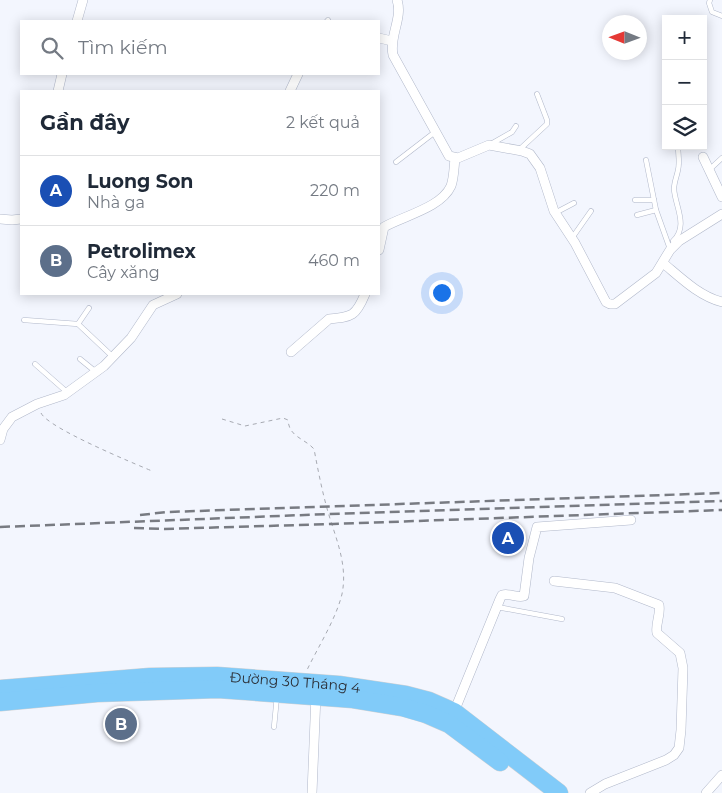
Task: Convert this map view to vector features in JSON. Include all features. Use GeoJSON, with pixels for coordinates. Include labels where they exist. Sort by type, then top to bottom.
{"type":"FeatureCollection","features":[{"type":"Feature","properties":{"kind":"highway","name":"Đường 30 Tháng 4"},"geometry":{"type":"LineString","coordinates":[[0,702],[150,677],[217,676],[339,685],[406,694],[429,701],[559,793]]}},
{"type":"Feature","properties":{"kind":"highway","name":"Đường 30 Tháng 4"},"geometry":{"type":"LineString","coordinates":[[0,689],[97,687],[218,689],[353,699],[402,707],[426,714],[452,718],[540,793]]}},
{"type":"Feature","properties":{"kind":"street"},"geometry":{"type":"LineString","coordinates":[[77,20],[83,0]]}},
{"type":"Feature","properties":{"kind":"street"},"geometry":{"type":"LineString","coordinates":[[397,0],[398,17],[392,41],[393,55],[449,156],[455,158],[489,145],[519,150],[530,154],[540,168],[555,213],[572,238],[606,302],[615,304],[656,273],[663,263],[669,248],[722,214]]}},
{"type":"Feature","properties":{"kind":"street"},"geometry":{"type":"LineString","coordinates":[[380,38],[392,41]]}},
{"type":"Feature","properties":{"kind":"street"},"geometry":{"type":"LineString","coordinates":[[58,90],[62,75]]}},
{"type":"Feature","properties":{"kind":"street"},"geometry":{"type":"LineString","coordinates":[[290,90],[298,75]]}},
{"type":"Feature","properties":{"kind":"street"},"geometry":{"type":"LineString","coordinates":[[703,157],[722,197]]}},
{"type":"Feature","properties":{"kind":"street"},"geometry":{"type":"LineString","coordinates":[[380,245],[384,227],[425,209],[445,194],[453,178],[455,158]]}},
{"type":"Feature","properties":{"kind":"street"},"geometry":{"type":"LineString","coordinates":[[0,219],[20,219]]}},
{"type":"Feature","properties":{"kind":"street"},"geometry":{"type":"LineString","coordinates":[[663,263],[691,287],[711,299],[722,302]]}},
{"type":"Feature","properties":{"kind":"street"},"geometry":{"type":"LineString","coordinates":[[0,440],[3,429],[12,417],[37,404],[64,396],[113,357],[131,338],[153,305],[175,295]]}},
{"type":"Feature","properties":{"kind":"street"},"geometry":{"type":"LineString","coordinates":[[290,352],[329,319],[338,319],[358,311],[365,295]]}},
{"type":"Feature","properties":{"kind":"street"},"geometry":{"type":"LineString","coordinates":[[452,718],[502,595],[524,596],[529,558],[537,527],[631,520]]}},
{"type":"Feature","properties":{"kind":"street"},"geometry":{"type":"LineString","coordinates":[[554,581],[615,588],[659,605],[657,633],[680,653],[683,668],[682,730],[679,748],[674,755],[643,770],[605,784],[590,793]]}},
{"type":"Feature","properties":{"kind":"street"},"geometry":{"type":"LineString","coordinates":[[312,793],[316,696]]}},
{"type":"Feature","properties":{"kind":"street"},"geometry":{"type":"LineString","coordinates":[[706,793],[722,775]]}},
{"type":"Feature","properties":{"kind":"lane"},"geometry":{"type":"LineString","coordinates":[[710,0],[709,4],[712,12],[722,16]]}},
{"type":"Feature","properties":{"kind":"lane"},"geometry":{"type":"LineString","coordinates":[[519,150],[547,124],[537,94]]}},
{"type":"Feature","properties":{"kind":"lane"},"geometry":{"type":"LineString","coordinates":[[489,145],[512,132],[516,126]]}},
{"type":"Feature","properties":{"kind":"lane"},"geometry":{"type":"LineString","coordinates":[[396,162],[436,132]]}},
{"type":"Feature","properties":{"kind":"lane"},"geometry":{"type":"LineString","coordinates":[[669,248],[680,229],[681,220],[674,188],[678,170],[678,150]]}},
{"type":"Feature","properties":{"kind":"lane"},"geometry":{"type":"LineString","coordinates":[[709,170],[722,158]]}},
{"type":"Feature","properties":{"kind":"lane"},"geometry":{"type":"LineString","coordinates":[[646,160],[656,210],[669,248]]}},
{"type":"Feature","properties":{"kind":"lane"},"geometry":{"type":"LineString","coordinates":[[635,200],[654,200]]}},
{"type":"Feature","properties":{"kind":"lane"},"geometry":{"type":"LineString","coordinates":[[555,213],[574,203]]}},
{"type":"Feature","properties":{"kind":"lane"},"geometry":{"type":"LineString","coordinates":[[637,216],[656,210]]}},
{"type":"Feature","properties":{"kind":"lane"},"geometry":{"type":"LineString","coordinates":[[572,238],[592,211]]}},
{"type":"Feature","properties":{"kind":"lane"},"geometry":{"type":"LineString","coordinates":[[78,324],[89,308]]}},
{"type":"Feature","properties":{"kind":"lane"},"geometry":{"type":"LineString","coordinates":[[24,320],[78,324],[113,357]]}},
{"type":"Feature","properties":{"kind":"lane"},"geometry":{"type":"LineString","coordinates":[[80,358],[96,372]]}},
{"type":"Feature","properties":{"kind":"lane"},"geometry":{"type":"LineString","coordinates":[[35,364],[68,393]]}},
{"type":"Feature","properties":{"kind":"lane"},"geometry":{"type":"LineString","coordinates":[[497,607],[562,620]]}},
{"type":"Feature","properties":{"kind":"lane"},"geometry":{"type":"LineString","coordinates":[[274,727],[277,693]]}},
{"type":"Feature","properties":{"kind":"path"},"geometry":{"type":"LineString","coordinates":[[37,404],[43,416],[57,427],[152,471]]}},
{"type":"Feature","properties":{"kind":"path"},"geometry":{"type":"LineString","coordinates":[[222,419],[245,426],[283,418],[288,420],[292,434],[314,449],[327,506],[338,541],[343,571],[342,594],[302,682]]}},
{"type":"Feature","properties":{"kind":"building"},"geometry":{"type":"Polygon","coordinates":[[[113,709],[128,709],[129,732],[114,732],[113,709]]]}},
{"type":"Feature","properties":{"kind":"railway"},"geometry":{"type":"LineString","coordinates":[[140,515],[167,512],[722,493]]}},
{"type":"Feature","properties":{"kind":"railway"},"geometry":{"type":"LineString","coordinates":[[0,527],[722,501]]}},
{"type":"Feature","properties":{"kind":"railway"},"geometry":{"type":"LineString","coordinates":[[134,528],[164,529],[333,524],[722,510]]}},
{"type":"Feature","properties":{"kind":"place","name":"Luong Son"},"geometry":{"type":"Point","coordinates":[508,538]}},
{"type":"Feature","properties":{"kind":"place","name":"Petrolimex"},"geometry":{"type":"Point","coordinates":[121,724]}}]}
